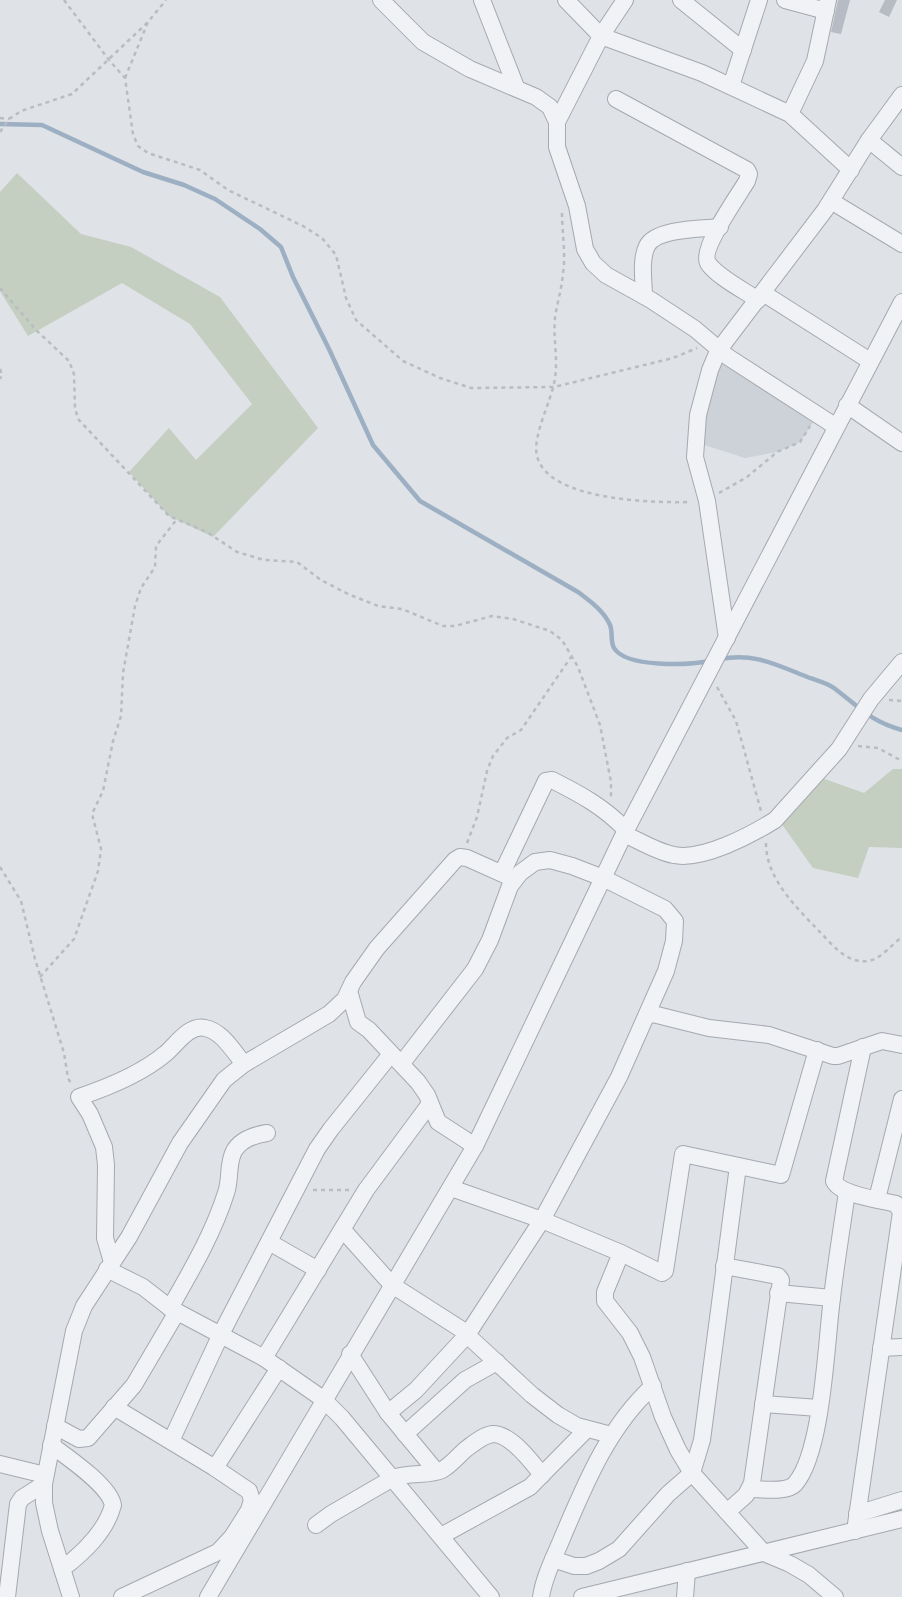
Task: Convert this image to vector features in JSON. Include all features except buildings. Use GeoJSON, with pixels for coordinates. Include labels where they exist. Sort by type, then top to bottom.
{"type":"FeatureCollection","features":[{"type":"Feature","properties":{"kind":"street"},"geometry":{"type":"LineString","coordinates":[[381,0],[423,42],[470,69],[516,87],[536,97],[550,107],[557,122],[557,148],[577,206],[585,249],[593,263],[606,275],[644,296],[695,329],[714,346],[835,426]]}},
{"type":"Feature","properties":{"kind":"street"},"geometry":{"type":"LineString","coordinates":[[482,0],[516,87]]}},
{"type":"Feature","properties":{"kind":"street"},"geometry":{"type":"LineString","coordinates":[[566,0],[601,36],[731,86],[790,114],[851,170]]}},
{"type":"Feature","properties":{"kind":"street"},"geometry":{"type":"LineString","coordinates":[[557,122],[601,36],[625,0]]}},
{"type":"Feature","properties":{"kind":"street"},"geometry":{"type":"LineString","coordinates":[[681,0],[743,50]]}},
{"type":"Feature","properties":{"kind":"street"},"geometry":{"type":"LineString","coordinates":[[731,86],[759,0]]}},
{"type":"Feature","properties":{"kind":"street"},"geometry":{"type":"LineString","coordinates":[[785,0],[827,6],[815,61],[790,114]]}},
{"type":"Feature","properties":{"kind":"street"},"geometry":{"type":"LineString","coordinates":[[727,638],[707,501],[695,458],[696,431],[714,346],[761,296],[831,201],[869,140],[902,96]]}},
{"type":"Feature","properties":{"kind":"street"},"geometry":{"type":"LineString","coordinates":[[616,99],[747,170],[749,174],[747,181],[710,244],[707,256],[708,262],[721,275],[761,296],[870,361]]}},
{"type":"Feature","properties":{"kind":"street"},"geometry":{"type":"LineString","coordinates":[[869,140],[902,167]]}},
{"type":"Feature","properties":{"kind":"street"},"geometry":{"type":"LineString","coordinates":[[831,201],[902,244]]}},
{"type":"Feature","properties":{"kind":"street"},"geometry":{"type":"LineString","coordinates":[[644,296],[644,263],[647,246],[653,239],[674,231],[720,227]]}},
{"type":"Feature","properties":{"kind":"street"},"geometry":{"type":"LineString","coordinates":[[208,1597],[323,1399],[475,1146],[625,832],[797,507],[835,426],[870,361],[900,311]]}},
{"type":"Feature","properties":{"kind":"street"},"geometry":{"type":"LineString","coordinates":[[847,405],[902,443]]}},
{"type":"Feature","properties":{"kind":"street"},"geometry":{"type":"LineString","coordinates":[[171,1441],[222,1334],[296,1190],[331,1129],[397,1059],[478,964],[490,940],[506,894],[508,876],[546,781],[552,780],[573,791],[611,814],[625,832],[673,855],[683,856],[720,848],[753,833],[774,820],[839,749],[871,699],[902,662]]}},
{"type":"Feature","properties":{"kind":"street"},"geometry":{"type":"LineString","coordinates":[[71,1597],[44,1503],[45,1480],[51,1445],[74,1331],[90,1294],[129,1237],[197,1116],[224,1080],[244,1064],[329,1014],[345,999],[349,990],[378,948],[454,860],[460,857],[508,876],[535,862],[550,860],[603,878],[665,909],[675,920],[674,941],[666,971],[648,1016],[641,1025],[619,1077],[599,1117],[542,1220],[467,1334],[416,1390],[388,1413]]}},
{"type":"Feature","properties":{"kind":"street"},"geometry":{"type":"LineString","coordinates":[[349,990],[358,1022],[369,1030],[418,1082],[427,1095],[429,1104],[438,1122],[475,1146]]}},
{"type":"Feature","properties":{"kind":"street"},"geometry":{"type":"LineString","coordinates":[[648,1016],[653,1014],[709,1028],[769,1036],[838,1056],[882,1042],[902,1045]]}},
{"type":"Feature","properties":{"kind":"street"},"geometry":{"type":"LineString","coordinates":[[244,1064],[224,1040],[213,1031],[197,1027],[191,1029],[179,1042],[144,1069],[102,1090],[79,1097],[90,1114],[104,1147],[106,1165],[105,1238],[109,1265],[143,1287],[173,1310],[222,1334],[264,1358],[323,1399],[342,1418],[393,1478],[491,1597]]}},
{"type":"Feature","properties":{"kind":"street"},"geometry":{"type":"LineString","coordinates":[[855,1531],[901,1223],[899,1206],[848,1192],[835,1184],[833,1176],[863,1047]]}},
{"type":"Feature","properties":{"kind":"street"},"geometry":{"type":"LineString","coordinates":[[451,1188],[542,1220],[621,1253],[662,1273],[665,1271],[683,1154],[781,1175],[817,1050]]}},
{"type":"Feature","properties":{"kind":"street"},"geometry":{"type":"LineString","coordinates":[[877,1199],[902,1099]]}},
{"type":"Feature","properties":{"kind":"street"},"geometry":{"type":"LineString","coordinates":[[264,1358],[366,1190],[429,1104]]}},
{"type":"Feature","properties":{"kind":"street"},"geometry":{"type":"LineString","coordinates":[[55,1426],[80,1439],[86,1439],[142,1374],[212,1231],[227,1190],[227,1176],[234,1152],[240,1143],[250,1137],[267,1133]]}},
{"type":"Feature","properties":{"kind":"street"},"geometry":{"type":"LineString","coordinates":[[554,1559],[574,1566],[586,1566],[600,1561],[619,1549],[668,1494],[692,1473],[702,1440],[738,1166]]}},
{"type":"Feature","properties":{"kind":"street"},"geometry":{"type":"LineString","coordinates":[[750,1489],[788,1489],[794,1486],[808,1459],[819,1408],[832,1298],[848,1192]]}},
{"type":"Feature","properties":{"kind":"street"},"geometry":{"type":"LineString","coordinates":[[343,1230],[392,1285],[467,1334],[523,1387],[552,1410],[587,1429],[611,1435]]}},
{"type":"Feature","properties":{"kind":"street"},"geometry":{"type":"LineString","coordinates":[[270,1242],[318,1270]]}},
{"type":"Feature","properties":{"kind":"street"},"geometry":{"type":"LineString","coordinates":[[621,1253],[605,1298],[630,1333],[653,1386],[663,1417],[678,1450],[692,1473],[764,1553],[803,1571],[835,1597]]}},
{"type":"Feature","properties":{"kind":"street"},"geometry":{"type":"LineString","coordinates":[[724,1266],[778,1276],[780,1280],[750,1489],[727,1512]]}},
{"type":"Feature","properties":{"kind":"street"},"geometry":{"type":"LineString","coordinates":[[778,1293],[832,1298]]}},
{"type":"Feature","properties":{"kind":"street"},"geometry":{"type":"LineString","coordinates":[[881,1348],[902,1348]]}},
{"type":"Feature","properties":{"kind":"street"},"geometry":{"type":"LineString","coordinates":[[350,1354],[388,1413],[436,1472]]}},
{"type":"Feature","properties":{"kind":"street"},"geometry":{"type":"LineString","coordinates":[[405,1434],[459,1384],[497,1362]]}},
{"type":"Feature","properties":{"kind":"street"},"geometry":{"type":"LineString","coordinates":[[215,1468],[279,1368]]}},
{"type":"Feature","properties":{"kind":"street"},"geometry":{"type":"LineString","coordinates":[[540,1597],[581,1493],[611,1435],[635,1403],[653,1386]]}},
{"type":"Feature","properties":{"kind":"street"},"geometry":{"type":"LineString","coordinates":[[763,1404],[819,1408]]}},
{"type":"Feature","properties":{"kind":"street"},"geometry":{"type":"LineString","coordinates":[[114,1407],[215,1468],[249,1491],[252,1500],[249,1510],[232,1537],[218,1552],[122,1597]]}},
{"type":"Feature","properties":{"kind":"street"},"geometry":{"type":"LineString","coordinates":[[441,1536],[516,1496],[542,1476],[587,1429]]}},
{"type":"Feature","properties":{"kind":"street"},"geometry":{"type":"LineString","coordinates":[[316,1525],[331,1514],[402,1474],[436,1472],[443,1469],[480,1439],[493,1434],[502,1437],[526,1455],[542,1476]]}},
{"type":"Feature","properties":{"kind":"street"},"geometry":{"type":"LineString","coordinates":[[51,1445],[91,1476],[108,1495],[113,1505],[96,1537],[76,1559],[62,1569]]}},
{"type":"Feature","properties":{"kind":"street"},"geometry":{"type":"LineString","coordinates":[[0,1464],[45,1480]]}},
{"type":"Feature","properties":{"kind":"street"},"geometry":{"type":"LineString","coordinates":[[7,1597],[18,1504],[22,1498],[45,1480]]}},
{"type":"Feature","properties":{"kind":"street"},"geometry":{"type":"LineString","coordinates":[[857,1514],[902,1500]]}},
{"type":"Feature","properties":{"kind":"street"},"geometry":{"type":"LineString","coordinates":[[582,1597],[902,1519]]}},
{"type":"Feature","properties":{"kind":"street"},"geometry":{"type":"LineString","coordinates":[[685,1597],[687,1571]]}},
{"type":"Feature","properties":{"kind":"path"},"geometry":{"type":"LineString","coordinates":[[64,0],[109,60],[125,78]]}},
{"type":"Feature","properties":{"kind":"path"},"geometry":{"type":"LineString","coordinates":[[0,132],[9,119],[39,104],[72,94],[148,22],[166,0]]}},
{"type":"Feature","properties":{"kind":"path"},"geometry":{"type":"LineString","coordinates":[[148,22],[125,78],[133,134],[138,146],[148,154],[200,170],[228,190],[303,226],[322,238],[336,254],[346,298],[356,320],[403,361],[440,378],[471,388],[554,387],[714,346]]}},
{"type":"Feature","properties":{"kind":"path"},"geometry":{"type":"LineString","coordinates":[[0,118],[9,119]]}},
{"type":"Feature","properties":{"kind":"path"},"geometry":{"type":"LineString","coordinates":[[562,205],[564,272],[555,319],[557,364],[554,387],[537,442],[537,455],[544,472],[569,487],[609,497],[668,502],[707,501],[747,477],[777,452],[800,442],[818,415]]}},
{"type":"Feature","properties":{"kind":"path"},"geometry":{"type":"LineString","coordinates":[[0,288],[36,330],[69,361],[74,374],[75,408],[78,419],[169,516],[207,532],[237,552],[264,560],[297,562],[322,580],[348,594],[378,606],[402,610],[443,626],[454,626],[492,616],[513,619],[550,631],[562,640],[578,667],[604,741],[611,782],[611,814]]}},
{"type":"Feature","properties":{"kind":"path"},"geometry":{"type":"LineString","coordinates":[[0,369],[2,375],[0,379]]}},
{"type":"Feature","properties":{"kind":"path"},"geometry":{"type":"LineString","coordinates":[[40,977],[74,939],[98,871],[101,848],[92,814],[102,790],[113,741],[121,716],[123,673],[135,606],[141,588],[155,567],[156,546],[177,519]]}},
{"type":"Feature","properties":{"kind":"path"},"geometry":{"type":"LineString","coordinates":[[460,857],[472,832],[486,771],[493,756],[507,738],[521,730],[571,657]]}},
{"type":"Feature","properties":{"kind":"path"},"geometry":{"type":"LineString","coordinates":[[839,749],[852,746],[878,748],[902,761]]}},
{"type":"Feature","properties":{"kind":"path"},"geometry":{"type":"LineString","coordinates":[[0,867],[21,902],[40,977],[64,1052],[68,1078],[79,1097]]}},
{"type":"Feature","properties":{"kind":"path"},"geometry":{"type":"LineString","coordinates":[[841,953],[857,961],[870,961],[902,937]]}},
{"type":"Feature","properties":{"kind":"path"},"geometry":{"type":"LineString","coordinates":[[296,1190],[366,1190]]}},
{"type":"Feature","properties":{"kind":"shaded area"},"geometry":{"type":"Polygon","coordinates":[[[714,353],[818,415],[800,442],[777,452],[745,458],[692,441],[714,353]]]}},
{"type":"Feature","properties":{"kind":"green space"},"geometry":{"type":"Polygon","coordinates":[[[17,173],[81,234],[131,247],[220,297],[318,428],[213,537],[169,516],[129,472],[169,428],[196,460],[252,404],[190,324],[122,283],[28,336],[0,291],[0,192],[17,173]]]}},
{"type":"Feature","properties":{"kind":"green space"},"geometry":{"type":"Polygon","coordinates":[[[893,769],[902,769],[902,848],[869,847],[858,878],[813,868],[781,823],[822,778],[864,793],[893,769]]]}},
{"type":"Feature","properties":{"kind":"waterway"},"geometry":{"type":"LineString","coordinates":[[0,124],[42,125],[143,172],[184,185],[215,199],[260,229],[281,247],[293,277],[329,349],[373,445],[420,501],[583,595],[604,615],[611,628],[614,648],[621,654],[631,659],[659,664],[710,661]]}},
{"type":"Feature","properties":{"kind":"waterway"},"geometry":{"type":"LineString","coordinates":[[720,659],[744,657],[764,661],[809,677],[834,688],[873,718],[902,730]]}}]}
